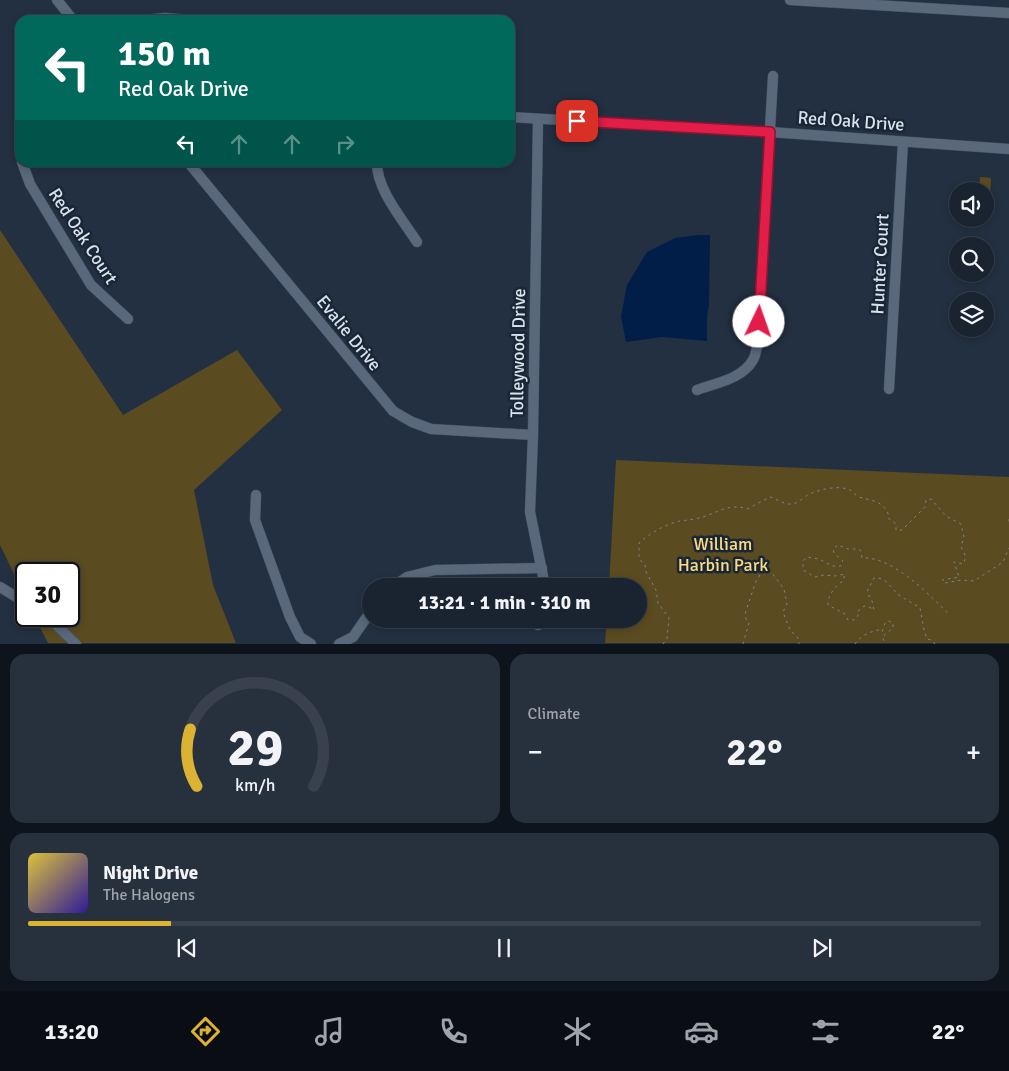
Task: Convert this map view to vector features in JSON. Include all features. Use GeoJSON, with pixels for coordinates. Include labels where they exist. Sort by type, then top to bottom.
{"type":"FeatureCollection","features":[{"type":"Feature","properties":{"kind":"street"},"geometry":{"type":"LineString","coordinates":[[58,0],[69,15]]}},
{"type":"Feature","properties":{"kind":"street"},"geometry":{"type":"LineString","coordinates":[[790,0],[1009,13]]}},
{"type":"Feature","properties":{"kind":"street"},"geometry":{"type":"LineString","coordinates":[[697,390],[734,377],[745,370],[754,359],[758,341],[773,76]]}},
{"type":"Feature","properties":{"kind":"street","name":"Red Oak Drive"},"geometry":{"type":"LineString","coordinates":[[515,117],[770,132],[1009,149]]}},
{"type":"Feature","properties":{"kind":"street","name":"Tolleywood Drive"},"geometry":{"type":"LineString","coordinates":[[538,119],[530,512],[544,578]]}},
{"type":"Feature","properties":{"kind":"street","name":"Hunter Court"},"geometry":{"type":"LineString","coordinates":[[889,389],[903,142]]}},
{"type":"Feature","properties":{"kind":"street","name":"Red Oak Court"},"geometry":{"type":"LineString","coordinates":[[24,167],[30,184],[91,285],[128,319]]}},
{"type":"Feature","properties":{"kind":"street","name":"Evalie Drive"},"geometry":{"type":"LineString","coordinates":[[192,167],[393,410],[412,422],[431,430],[533,435]]}},
{"type":"Feature","properties":{"kind":"street"},"geometry":{"type":"LineString","coordinates":[[377,167],[383,189],[418,242]]}},
{"type":"Feature","properties":{"kind":"street"},"geometry":{"type":"LineString","coordinates":[[256,495],[256,520],[290,617],[300,637],[311,644]]}},
{"type":"Feature","properties":{"kind":"street"},"geometry":{"type":"LineString","coordinates":[[406,578],[435,570],[542,568]]}},
{"type":"Feature","properties":{"kind":"street"},"geometry":{"type":"LineString","coordinates":[[0,587],[15,597]]}},
{"type":"Feature","properties":{"kind":"street"},"geometry":{"type":"LineString","coordinates":[[339,644],[353,637],[362,624]]}},
{"type":"Feature","properties":{"kind":"street"},"geometry":{"type":"LineString","coordinates":[[58,627],[76,644]]}},
{"type":"Feature","properties":{"kind":"path"},"geometry":{"type":"LineString","coordinates":[[664,644],[667,639],[669,618],[658,603],[656,590],[646,572],[645,565],[639,559],[639,542],[674,523],[702,517],[726,508],[736,506],[747,509],[770,497],[792,504],[813,492],[826,488],[838,488],[849,490],[859,497],[872,499],[880,503],[888,513],[888,518],[896,524],[896,530],[902,530],[925,507],[926,500],[931,499],[946,516],[961,524],[963,528],[962,547],[965,553],[965,560],[963,564],[954,562],[959,578],[942,580],[945,583],[974,581],[1003,562],[1009,548]]}},
{"type":"Feature","properties":{"kind":"path"},"geometry":{"type":"LineString","coordinates":[[1009,519],[1009,525]]}},
{"type":"Feature","properties":{"kind":"path"},"geometry":{"type":"LineString","coordinates":[[934,644],[932,640],[927,639],[920,608],[900,595],[886,581],[874,578],[867,592],[874,610],[864,606],[857,612],[858,616],[854,620],[848,620],[845,614],[828,605],[830,595],[843,581],[845,574],[815,577],[802,570],[803,561],[807,557],[819,559],[832,566],[841,566],[844,561],[834,552],[833,548],[838,545],[848,549],[858,549],[861,551],[862,558],[874,559],[895,567],[914,580],[950,616]]}},
{"type":"Feature","properties":{"kind":"path"},"geometry":{"type":"LineString","coordinates":[[743,644],[749,622],[746,619],[746,614],[756,581],[760,578],[762,568],[766,565],[784,589],[787,604],[782,612],[790,630],[798,638],[800,644]]}},
{"type":"Feature","properties":{"kind":"path"},"geometry":{"type":"LineString","coordinates":[[855,644],[860,636],[879,630],[882,632],[885,623],[889,621],[893,623],[893,628],[882,637],[886,644]]}},
{"type":"Feature","properties":{"kind":"green space"},"geometry":{"type":"Polygon","coordinates":[[[980,177],[991,178],[991,182],[980,182],[980,177]]]}},
{"type":"Feature","properties":{"kind":"green space"},"geometry":{"type":"Polygon","coordinates":[[[0,230],[123,415],[237,350],[282,410],[194,490],[213,585],[236,643],[48,643],[40,627],[80,627],[80,562],[15,562],[15,576],[0,545],[0,230]]]}},
{"type":"Feature","properties":{"kind":"green space","name":"William Harbin Park"},"geometry":{"type":"Polygon","coordinates":[[[616,460],[1009,477],[1009,643],[605,643],[606,628],[647,628],[647,578],[609,578],[616,460]]]}},
{"type":"Feature","properties":{"kind":"water"},"geometry":{"type":"Polygon","coordinates":[[[710,235],[707,341],[662,337],[626,342],[621,317],[627,285],[647,252],[675,238],[710,235]]]}},
{"type":"Feature","properties":{"kind":"route"},"geometry":{"type":"LineString","coordinates":[[577,121],[770,132],[759,322]]}}]}
